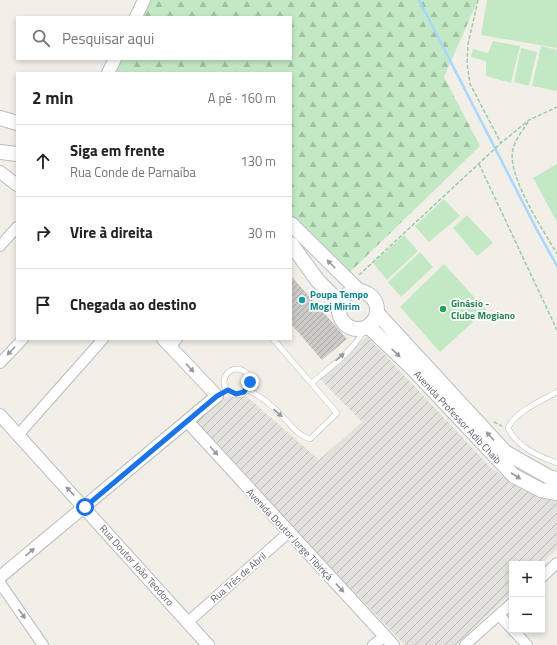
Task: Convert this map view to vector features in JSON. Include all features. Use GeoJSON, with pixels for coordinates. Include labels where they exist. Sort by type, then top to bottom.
{"type":"FeatureCollection","features":[{"type":"Feature","properties":{"kind":"main road"},"geometry":{"type":"LineString","coordinates":[[0,118],[16,123]]}},
{"type":"Feature","properties":{"kind":"main road"},"geometry":{"type":"LineString","coordinates":[[0,152],[16,154]]}},
{"type":"Feature","properties":{"kind":"main road"},"geometry":{"type":"LineString","coordinates":[[292,225],[364,289],[381,309],[372,323],[366,327],[357,329],[344,323],[340,317],[340,303],[348,294],[364,289]]}},
{"type":"Feature","properties":{"kind":"main road"},"geometry":{"type":"LineString","coordinates":[[292,245],[318,281],[340,303]]}},
{"type":"Feature","properties":{"kind":"main road","name":"Avenida Professor Adib Chaib"},"geometry":{"type":"LineString","coordinates":[[381,309],[505,452],[549,477],[557,479]]}},
{"type":"Feature","properties":{"kind":"main road","name":"Avenida Professor Adib Chaib"},"geometry":{"type":"LineString","coordinates":[[366,327],[413,369],[514,476],[541,490],[557,492]]}},
{"type":"Feature","properties":{"kind":"street"},"geometry":{"type":"LineString","coordinates":[[136,16],[144,0]]}},
{"type":"Feature","properties":{"kind":"street"},"geometry":{"type":"LineString","coordinates":[[108,72],[114,60]]}},
{"type":"Feature","properties":{"kind":"street"},"geometry":{"type":"LineString","coordinates":[[0,172],[16,184]]}},
{"type":"Feature","properties":{"kind":"street"},"geometry":{"type":"LineString","coordinates":[[0,246],[16,228]]}},
{"type":"Feature","properties":{"kind":"street"},"geometry":{"type":"LineString","coordinates":[[0,363],[22,340]]}},
{"type":"Feature","properties":{"kind":"street"},"geometry":{"type":"LineString","coordinates":[[18,435],[102,340]]}},
{"type":"Feature","properties":{"kind":"street"},"geometry":{"type":"LineString","coordinates":[[0,577],[188,422],[217,396],[170,341]]}},
{"type":"Feature","properties":{"kind":"street","name":"Rua Doutor João Teodoro"},"geometry":{"type":"LineString","coordinates":[[0,415],[85,507],[208,645]]}},
{"type":"Feature","properties":{"kind":"street","name":"Avenida Doutor Jorge Tibiriçá"},"geometry":{"type":"LineString","coordinates":[[188,422],[388,641]]}},
{"type":"Feature","properties":{"kind":"street","name":"Rua Três de Abril"},"geometry":{"type":"LineString","coordinates":[[188,622],[288,533]]}},
{"type":"Feature","properties":{"kind":"street"},"geometry":{"type":"LineString","coordinates":[[545,574],[557,563]]}},
{"type":"Feature","properties":{"kind":"street"},"geometry":{"type":"LineString","coordinates":[[0,583],[43,645]]}},
{"type":"Feature","properties":{"kind":"street"},"geometry":{"type":"LineString","coordinates":[[465,645],[509,606]]}},
{"type":"Feature","properties":{"kind":"street"},"geometry":{"type":"LineString","coordinates":[[499,615],[509,625]]}},
{"type":"Feature","properties":{"kind":"street"},"geometry":{"type":"LineString","coordinates":[[516,633],[527,645]]}},
{"type":"Feature","properties":{"kind":"street"},"geometry":{"type":"LineString","coordinates":[[373,645],[388,641]]}},
{"type":"Feature","properties":{"kind":"lane"},"geometry":{"type":"LineString","coordinates":[[312,383],[355,344],[362,336],[366,327]]}},
{"type":"Feature","properties":{"kind":"lane"},"geometry":{"type":"LineString","coordinates":[[247,390],[250,378],[244,371],[237,369],[233,370],[227,375],[225,383],[228,390],[236,394],[247,390],[256,394],[283,417],[300,436],[310,439],[337,413],[274,340]]}},
{"type":"Feature","properties":{"kind":"lane"},"geometry":{"type":"LineString","coordinates":[[217,396],[228,390]]}},
{"type":"Feature","properties":{"kind":"lane"},"geometry":{"type":"LineString","coordinates":[[557,392],[526,410],[510,423],[508,428],[519,444],[542,457],[557,462]]}},
{"type":"Feature","properties":{"kind":"path"},"geometry":{"type":"LineString","coordinates":[[478,0],[468,44],[467,63],[470,84],[501,143]]}},
{"type":"Feature","properties":{"kind":"path"},"geometry":{"type":"LineString","coordinates":[[358,276],[501,143],[529,120],[557,107]]}},
{"type":"Feature","properties":{"kind":"path"},"geometry":{"type":"LineString","coordinates":[[529,120],[512,150],[516,176],[525,197],[557,254]]}},
{"type":"Feature","properties":{"kind":"path"},"geometry":{"type":"LineString","coordinates":[[480,164],[557,330]]}},
{"type":"Feature","properties":{"kind":"path"},"geometry":{"type":"LineString","coordinates":[[364,289],[381,309]]}},
{"type":"Feature","properties":{"kind":"path"},"geometry":{"type":"LineString","coordinates":[[490,421],[508,428]]}},
{"type":"Feature","properties":{"kind":"shaded area"},"geometry":{"type":"Polygon","coordinates":[[[367,336],[491,468],[518,486],[557,500],[557,549],[544,561],[509,561],[509,595],[456,645],[405,645],[192,423],[222,397],[246,396],[319,460],[362,422],[320,379],[367,336]]]}},
{"type":"Feature","properties":{"kind":"green space"},"geometry":{"type":"Polygon","coordinates":[[[150,0],[478,0],[444,77],[480,146],[350,272],[292,217],[292,72],[114,72],[120,60],[292,60],[292,16],[142,16],[150,0]]]}},
{"type":"Feature","properties":{"kind":"green space"},"geometry":{"type":"Polygon","coordinates":[[[487,0],[557,0],[557,48],[481,35],[487,0]]]}},
{"type":"Feature","properties":{"kind":"green space"},"geometry":{"type":"Polygon","coordinates":[[[493,41],[520,46],[511,83],[486,76],[486,61],[471,57],[473,49],[488,53],[493,41]]]}},
{"type":"Feature","properties":{"kind":"green space"},"geometry":{"type":"Polygon","coordinates":[[[541,46],[557,50],[557,91],[532,86],[541,46]]]}},
{"type":"Feature","properties":{"kind":"green space"},"geometry":{"type":"Polygon","coordinates":[[[521,48],[537,52],[529,86],[514,82],[521,48]]]}},
{"type":"Feature","properties":{"kind":"green space"},"geometry":{"type":"Polygon","coordinates":[[[557,164],[557,222],[533,178],[557,164]]]}},
{"type":"Feature","properties":{"kind":"green space"},"geometry":{"type":"Polygon","coordinates":[[[444,199],[460,216],[429,242],[415,226],[444,199]]]}},
{"type":"Feature","properties":{"kind":"green space"},"geometry":{"type":"Polygon","coordinates":[[[467,215],[493,243],[477,256],[453,228],[467,215]]]}},
{"type":"Feature","properties":{"kind":"green space"},"geometry":{"type":"Polygon","coordinates":[[[404,235],[418,251],[387,280],[373,263],[404,235]]]}},
{"type":"Feature","properties":{"kind":"green space"},"geometry":{"type":"Polygon","coordinates":[[[420,252],[433,267],[401,297],[388,282],[420,252]]]}},
{"type":"Feature","properties":{"kind":"green space","name":"Ginásio - Clube Mogiano"},"geometry":{"type":"Polygon","coordinates":[[[444,264],[486,310],[440,352],[400,307],[444,264]]]}},
{"type":"Feature","properties":{"kind":"building","name":"Poupa Tempo Mogi Mirim"},"geometry":{"type":"Polygon","coordinates":[[[292,277],[347,339],[322,360],[292,325],[292,277]]]}},
{"type":"Feature","properties":{"kind":"waterway"},"geometry":{"type":"LineString","coordinates":[[419,0],[557,266]]}},
{"type":"Feature","properties":{"kind":"place","name":"Poupa Tempo Mogi Mirim"},"geometry":{"type":"Point","coordinates":[302,300]}},
{"type":"Feature","properties":{"kind":"place","name":"Ginásio - Clube Mogiano"},"geometry":{"type":"Point","coordinates":[443,309]}},
{"type":"Feature","properties":{"kind":"route"},"geometry":{"type":"LineString","coordinates":[[85,507],[188,422],[217,396],[228,390],[232,393],[240,394],[247,390],[250,382]]}}]}
